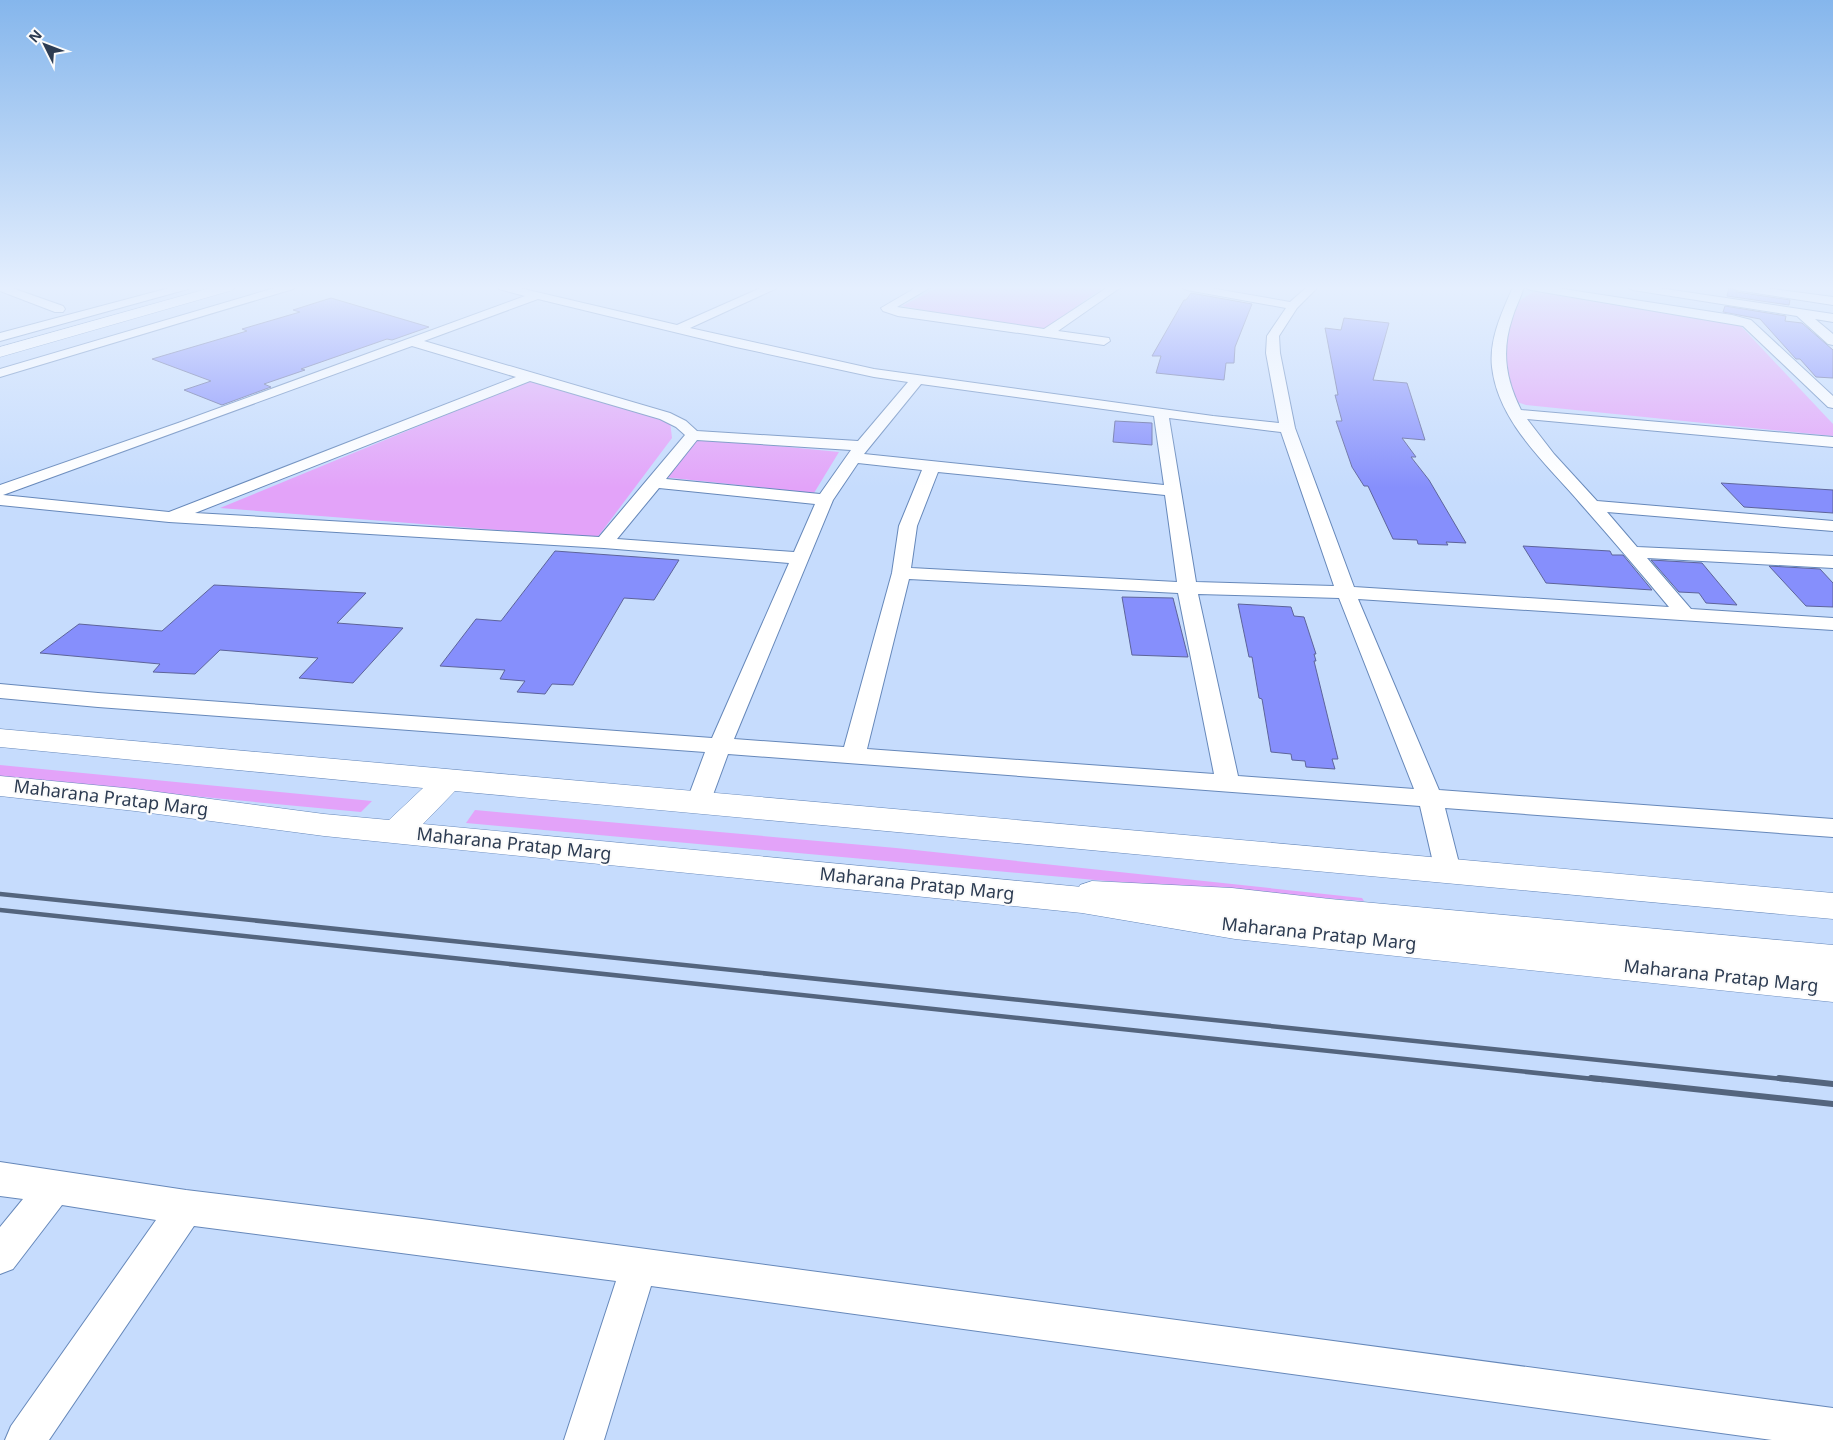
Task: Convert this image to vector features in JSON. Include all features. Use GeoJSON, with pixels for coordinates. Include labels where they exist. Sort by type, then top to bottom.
{"type":"FeatureCollection","features":[{"type":"Feature","properties":{"kind":"main road"},"geometry":{"type":"LineString","coordinates":[[0,738],[448,781],[1833,906]]}},
{"type":"Feature","properties":{"kind":"main road"},"geometry":{"type":"LineString","coordinates":[[396,832],[448,781]]}},
{"type":"Feature","properties":{"kind":"main road","name":"Maharana Pratap Marg"},"geometry":{"type":"LineString","coordinates":[[0,786],[135,800],[324,825],[1082,900],[1235,926],[1833,987]]}},
{"type":"Feature","properties":{"kind":"main road"},"geometry":{"type":"LineString","coordinates":[[959,888],[1232,901],[1330,912],[1833,958]]}},
{"type":"Feature","properties":{"kind":"street"},"geometry":{"type":"LineString","coordinates":[[0,359],[16,354]]}},
{"type":"Feature","properties":{"kind":"street"},"geometry":{"type":"LineString","coordinates":[[0,373],[62,354]]}},
{"type":"Feature","properties":{"kind":"street"},"geometry":{"type":"LineString","coordinates":[[0,491],[378,354]]}},
{"type":"Feature","properties":{"kind":"street"},"geometry":{"type":"LineString","coordinates":[[452,354],[665,416],[681,424],[693,435],[857,452],[932,466],[1173,491]]}},
{"type":"Feature","properties":{"kind":"street"},"geometry":{"type":"LineString","coordinates":[[790,354],[874,373],[1287,428]]}},
{"type":"Feature","properties":{"kind":"street"},"geometry":{"type":"LineString","coordinates":[[1273,354],[1287,428],[1346,592],[1430,798],[1448,870]]}},
{"type":"Feature","properties":{"kind":"street"},"geometry":{"type":"LineString","coordinates":[[1499,354],[1500,378],[1506,397],[1534,438],[1685,614]]}},
{"type":"Feature","properties":{"kind":"street"},"geometry":{"type":"LineString","coordinates":[[1780,354],[1833,404]]}},
{"type":"Feature","properties":{"kind":"street"},"geometry":{"type":"LineString","coordinates":[[169,517],[527,377]]}},
{"type":"Feature","properties":{"kind":"street"},"geometry":{"type":"LineString","coordinates":[[698,803],[720,745],[824,500],[857,452],[918,379]]}},
{"type":"Feature","properties":{"kind":"street"},"geometry":{"type":"LineString","coordinates":[[1160,412],[1187,588],[1228,783]]}},
{"type":"Feature","properties":{"kind":"street"},"geometry":{"type":"LineString","coordinates":[[1517,414],[1833,442]]}},
{"type":"Feature","properties":{"kind":"street"},"geometry":{"type":"LineString","coordinates":[[604,543],[693,435]]}},
{"type":"Feature","properties":{"kind":"street"},"geometry":{"type":"LineString","coordinates":[[853,756],[901,572],[908,526],[932,466]]}},
{"type":"Feature","properties":{"kind":"street"},"geometry":{"type":"LineString","coordinates":[[655,483],[824,500]]}},
{"type":"Feature","properties":{"kind":"street"},"geometry":{"type":"LineString","coordinates":[[0,500],[169,517],[604,543],[801,558]]}},
{"type":"Feature","properties":{"kind":"street"},"geometry":{"type":"LineString","coordinates":[[1592,506],[1833,526]]}},
{"type":"Feature","properties":{"kind":"street"},"geometry":{"type":"LineString","coordinates":[[1632,552],[1833,562]]}},
{"type":"Feature","properties":{"kind":"street"},"geometry":{"type":"LineString","coordinates":[[901,572],[1187,588],[1346,592],[1833,624]]}},
{"type":"Feature","properties":{"kind":"street"},"geometry":{"type":"LineString","coordinates":[[0,691],[108,701],[1833,828]]}},
{"type":"Feature","properties":{"kind":"street"},"geometry":{"type":"LineString","coordinates":[[0,1179],[186,1207],[639,1266],[1833,1428]]}},
{"type":"Feature","properties":{"kind":"street"},"geometry":{"type":"LineString","coordinates":[[0,1256],[55,1186]]}},
{"type":"Feature","properties":{"kind":"street"},"geometry":{"type":"LineString","coordinates":[[25,1440],[186,1207]]}},
{"type":"Feature","properties":{"kind":"street"},"geometry":{"type":"LineString","coordinates":[[584,1440],[639,1266]]}},
{"type":"Feature","properties":{"kind":"shaded area"},"geometry":{"type":"Polygon","coordinates":[[[1502,354],[1767,354],[1833,424],[1833,436],[1526,405],[1517,402],[1500,378],[1502,354]]]}},
{"type":"Feature","properties":{"kind":"shaded area"},"geometry":{"type":"Polygon","coordinates":[[[528,381],[670,421],[672,438],[597,538],[220,508],[528,381]]]}},
{"type":"Feature","properties":{"kind":"shaded area"},"geometry":{"type":"Polygon","coordinates":[[[696,438],[839,452],[814,493],[663,477],[696,438]]]}},
{"type":"Feature","properties":{"kind":"shaded area"},"geometry":{"type":"Polygon","coordinates":[[[0,765],[372,801],[361,812],[0,778],[0,765]]]}},
{"type":"Feature","properties":{"kind":"shaded area"},"geometry":{"type":"Polygon","coordinates":[[[475,810],[896,848],[1362,898],[1364,901],[1161,886],[466,823],[475,810]]]}},
{"type":"Feature","properties":{"kind":"building"},"geometry":{"type":"Polygon","coordinates":[[[168,354],[343,354],[264,384],[271,387],[222,405],[184,390],[211,381],[152,359],[168,354]]]}},
{"type":"Feature","properties":{"kind":"building"},"geometry":{"type":"Polygon","coordinates":[[[1153,354],[1235,354],[1234,363],[1226,363],[1224,380],[1156,373],[1161,356],[1152,356],[1153,354]]]}},
{"type":"Feature","properties":{"kind":"building"},"geometry":{"type":"Polygon","coordinates":[[[1330,354],[1380,354],[1373,380],[1407,383],[1425,440],[1402,438],[1416,457],[1411,457],[1429,480],[1466,543],[1446,542],[1448,545],[1418,544],[1417,540],[1393,539],[1368,486],[1364,486],[1352,467],[1336,421],[1342,421],[1335,395],[1338,395],[1330,354]]]}},
{"type":"Feature","properties":{"kind":"building"},"geometry":{"type":"Polygon","coordinates":[[[1792,354],[1833,354],[1833,378],[1816,377],[1800,359],[1796,359],[1792,354]]]}},
{"type":"Feature","properties":{"kind":"building"},"geometry":{"type":"Polygon","coordinates":[[[1115,421],[1152,423],[1152,445],[1113,442],[1115,421]]]}},
{"type":"Feature","properties":{"kind":"building"},"geometry":{"type":"Polygon","coordinates":[[[1721,483],[1833,490],[1833,513],[1744,507],[1721,483]]]}},
{"type":"Feature","properties":{"kind":"building"},"geometry":{"type":"Polygon","coordinates":[[[1523,546],[1610,551],[1612,555],[1623,555],[1652,590],[1546,583],[1523,546]]]}},
{"type":"Feature","properties":{"kind":"building"},"geometry":{"type":"Polygon","coordinates":[[[555,551],[679,560],[654,600],[624,598],[573,685],[552,684],[545,694],[517,692],[525,681],[500,679],[505,670],[440,666],[476,619],[501,621],[555,551]]]}},
{"type":"Feature","properties":{"kind":"building"},"geometry":{"type":"Polygon","coordinates":[[[1651,560],[1702,563],[1737,605],[1706,603],[1699,593],[1679,592],[1651,560]]]}},
{"type":"Feature","properties":{"kind":"building"},"geometry":{"type":"Polygon","coordinates":[[[1769,566],[1820,569],[1833,583],[1833,607],[1806,606],[1769,566]]]}},
{"type":"Feature","properties":{"kind":"building"},"geometry":{"type":"Polygon","coordinates":[[[214,585],[366,593],[337,623],[403,628],[353,683],[299,678],[318,658],[220,650],[195,674],[153,672],[160,664],[40,653],[79,624],[162,631],[214,585]]]}},
{"type":"Feature","properties":{"kind":"building"},"geometry":{"type":"Polygon","coordinates":[[[1122,597],[1173,598],[1188,657],[1132,655],[1122,597]]]}},
{"type":"Feature","properties":{"kind":"building"},"geometry":{"type":"Polygon","coordinates":[[[1238,604],[1291,607],[1294,616],[1304,617],[1316,654],[1314,654],[1316,661],[1314,661],[1338,759],[1332,759],[1335,769],[1306,767],[1305,761],[1292,760],[1291,754],[1271,752],[1262,699],[1259,698],[1252,657],[1249,657],[1238,604]]]}},
{"type":"Feature","properties":{"kind":"railway"},"geometry":{"type":"LineString","coordinates":[[0,894],[1791,1080]]}},
{"type":"Feature","properties":{"kind":"railway"},"geometry":{"type":"LineString","coordinates":[[0,910],[1603,1080]]}},
{"type":"Feature","properties":{"kind":"railway"},"geometry":{"type":"LineString","coordinates":[[1591,1078],[1833,1104]]}},
{"type":"Feature","properties":{"kind":"railway"},"geometry":{"type":"LineString","coordinates":[[1779,1078],[1833,1084]]}}]}
